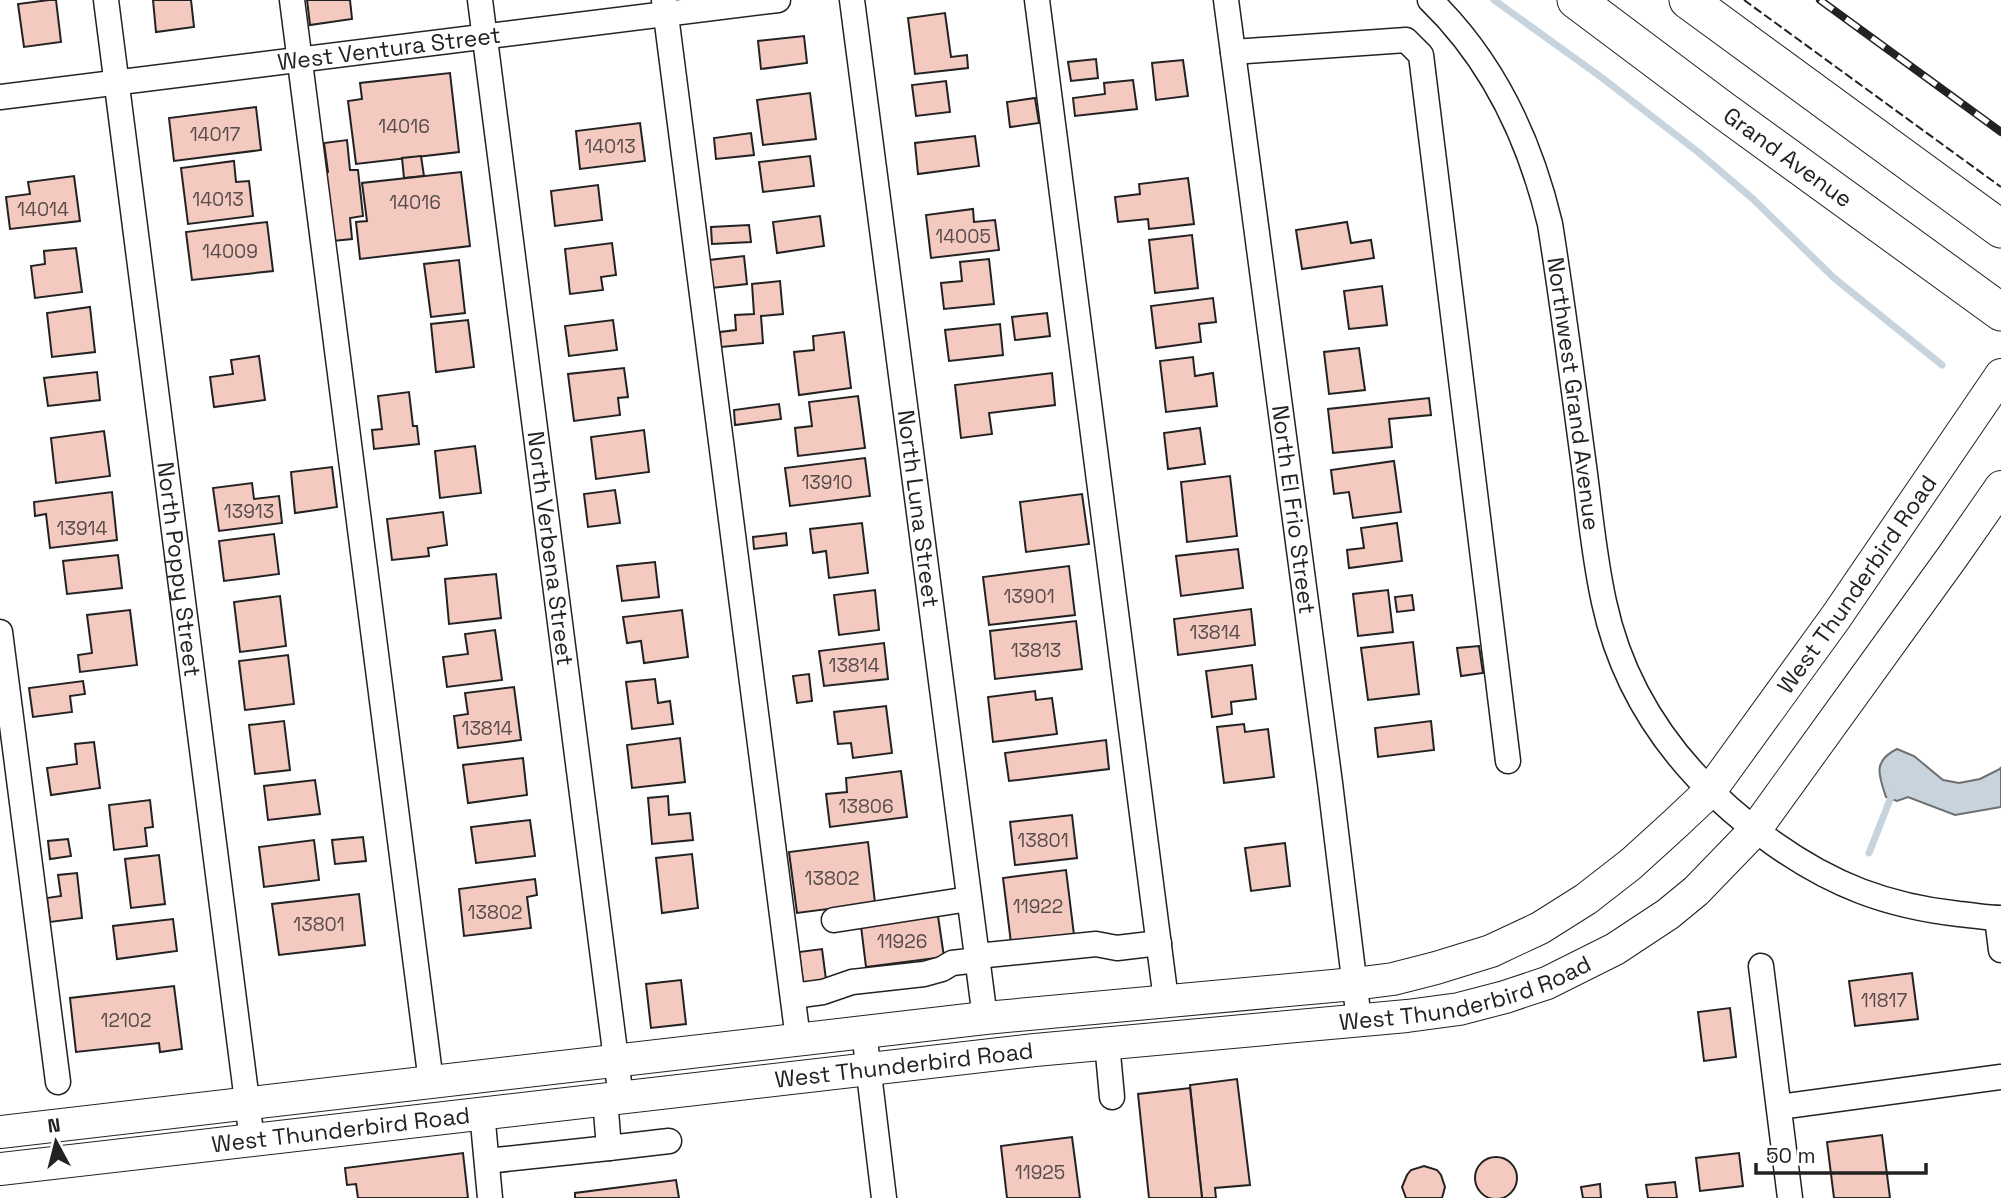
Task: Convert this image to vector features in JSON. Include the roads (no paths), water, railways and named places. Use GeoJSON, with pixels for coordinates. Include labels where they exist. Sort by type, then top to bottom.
{"type":"FeatureCollection","features":[{"type":"Feature","properties":{"kind":"highway","name":"Grand Avenue"},"geometry":{"type":"LineString","coordinates":[[1576,0],[2001,312]]}},
{"type":"Feature","properties":{"kind":"highway"},"geometry":{"type":"LineString","coordinates":[[1688,0],[2001,229]]}},
{"type":"Feature","properties":{"kind":"main road","name":"West Thunderbird Road"},"geometry":{"type":"LineString","coordinates":[[0,1132],[985,1018],[1354,984],[1393,979],[1491,951],[1540,928],[1586,899],[1631,864],[1710,791],[1836,617],[2001,375]]}},
{"type":"Feature","properties":{"kind":"main road","name":"West Thunderbird Road"},"geometry":{"type":"LineString","coordinates":[[0,1169],[868,1069],[1459,1009],[1547,983],[1615,949],[1668,914],[1696,891],[1755,830],[2001,487]]}},
{"type":"Feature","properties":{"kind":"street","name":"North Poppy Street"},"geometry":{"type":"LineString","coordinates":[[106,0],[252,1140]]}},
{"type":"Feature","properties":{"kind":"street"},"geometry":{"type":"LineString","coordinates":[[292,0],[431,1082]]}},
{"type":"Feature","properties":{"kind":"street","name":"North Verbena Street"},"geometry":{"type":"LineString","coordinates":[[480,0],[616,1061],[609,1148]]}},
{"type":"Feature","properties":{"kind":"street","name":"West Ventura Street"},"geometry":{"type":"LineString","coordinates":[[0,97],[485,37],[665,8],[778,0]]}},
{"type":"Feature","properties":{"kind":"street","name":"North Luna Street"},"geometry":{"type":"LineString","coordinates":[[852,0],[985,1018]]}},
{"type":"Feature","properties":{"kind":"street"},"geometry":{"type":"LineString","coordinates":[[1037,0],[1166,1000]]}},
{"type":"Feature","properties":{"kind":"street","name":"North El Frio Street"},"geometry":{"type":"LineString","coordinates":[[1226,0],[1359,1020]]}},
{"type":"Feature","properties":{"kind":"street","name":"Northwest Grand Avenue"},"geometry":{"type":"LineString","coordinates":[[1430,0],[1459,31],[1506,101],[1534,167],[1550,224],[1599,577],[1610,626],[1625,667],[1654,724],[1678,757],[1710,791]]}},
{"type":"Feature","properties":{"kind":"street"},"geometry":{"type":"LineString","coordinates":[[665,8],[798,1039]]}},
{"type":"Feature","properties":{"kind":"street"},"geometry":{"type":"LineString","coordinates":[[1233,52],[1406,40],[1421,55],[1508,761]]}},
{"type":"Feature","properties":{"kind":"street"},"geometry":{"type":"LineString","coordinates":[[0,632],[58,1082]]}},
{"type":"Feature","properties":{"kind":"street"},"geometry":{"type":"LineString","coordinates":[[1710,791],[1755,830],[1826,877],[1888,901],[1921,909],[1999,918],[2001,950]]}},
{"type":"Feature","properties":{"kind":"street"},"geometry":{"type":"LineString","coordinates":[[834,920],[970,899]]}},
{"type":"Feature","properties":{"kind":"street"},"geometry":{"type":"LineString","coordinates":[[793,996],[824,992],[852,982],[924,974],[952,963],[977,958],[1096,944],[1117,948],[1159,943]]}},
{"type":"Feature","properties":{"kind":"street"},"geometry":{"type":"LineString","coordinates":[[1761,966],[1790,1198]]}},
{"type":"Feature","properties":{"kind":"street"},"geometry":{"type":"LineString","coordinates":[[864,1032],[884,1198]]}},
{"type":"Feature","properties":{"kind":"street"},"geometry":{"type":"LineString","coordinates":[[1107,1043],[1112,1097]]}},
{"type":"Feature","properties":{"kind":"street"},"geometry":{"type":"LineString","coordinates":[[1779,1107],[2001,1077]]}},
{"type":"Feature","properties":{"kind":"street"},"geometry":{"type":"LineString","coordinates":[[482,1112],[490,1198]]}},
{"type":"Feature","properties":{"kind":"street"},"geometry":{"type":"LineString","coordinates":[[487,1161],[669,1141]]}},
{"type":"Feature","properties":{"kind":"waterway"},"geometry":{"type":"LineString","coordinates":[[1494,0],[1601,77],[1698,152],[1753,199],[1834,278],[1942,365]]}},
{"type":"Feature","properties":{"kind":"waterway"},"geometry":{"type":"LineString","coordinates":[[1869,853],[1893,792]]}},
{"type":"Feature","properties":{"kind":"railway"},"geometry":{"type":"LineString","coordinates":[[1820,0],[2001,132]]}}]}
